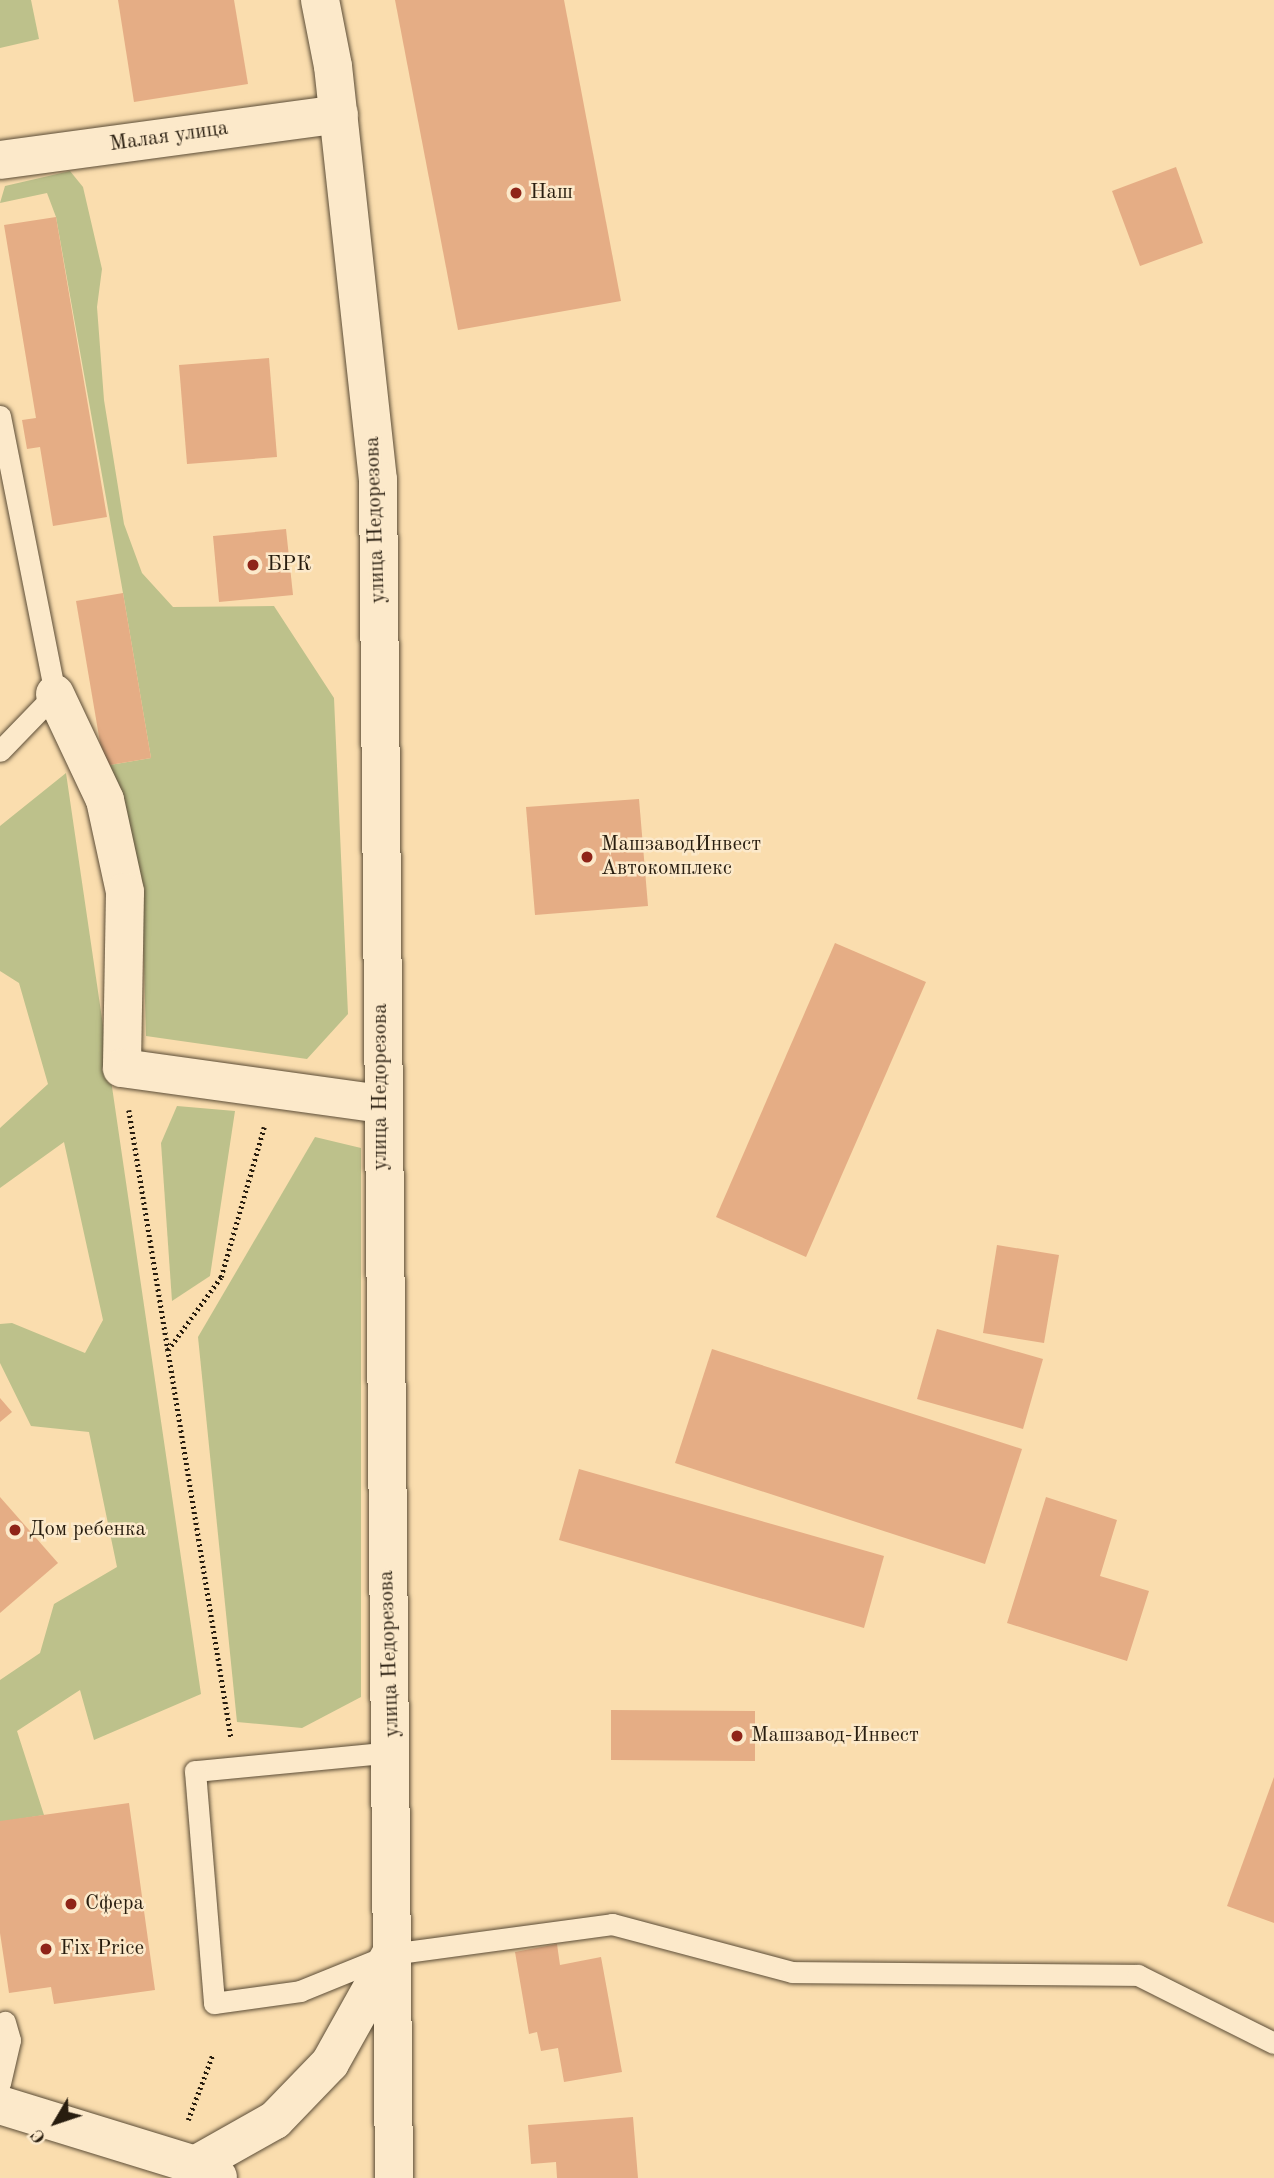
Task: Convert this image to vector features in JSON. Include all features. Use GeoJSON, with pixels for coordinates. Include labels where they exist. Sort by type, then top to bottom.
{"type":"FeatureCollection","features":[{"type":"Feature","properties":{"kind":"street","name":"улица Недорезова"},"geometry":{"type":"LineString","coordinates":[[320,0],[339,114],[378,480],[381,1104],[393,1752],[391,1954],[394,2178]]}},
{"type":"Feature","properties":{"kind":"street","name":"Малая улица"},"geometry":{"type":"LineString","coordinates":[[0,160],[339,114]]}},
{"type":"Feature","properties":{"kind":"street"},"geometry":{"type":"LineString","coordinates":[[55,694],[104,800],[125,892],[122,1068],[381,1104]]}},
{"type":"Feature","properties":{"kind":"street"},"geometry":{"type":"LineString","coordinates":[[0,2105],[207,2171],[275,2120],[330,2063],[391,1954]]}},
{"type":"Feature","properties":{"kind":"lane"},"geometry":{"type":"LineString","coordinates":[[0,416],[55,694],[0,751]]}},
{"type":"Feature","properties":{"kind":"lane"},"geometry":{"type":"LineString","coordinates":[[393,1752],[195,1770],[214,2003],[300,1991],[391,1954],[612,1924],[792,1972],[1138,1975],[1274,2043]]}},
{"type":"Feature","properties":{"kind":"lane"},"geometry":{"type":"LineString","coordinates":[[0,2083],[10,2040],[5,2022]]}},
{"type":"Feature","properties":{"kind":"path"},"geometry":{"type":"LineString","coordinates":[[122,1068],[236,1767]]}},
{"type":"Feature","properties":{"kind":"path"},"geometry":{"type":"LineString","coordinates":[[168,1351],[221,1277],[275,1089]]}},
{"type":"Feature","properties":{"kind":"path"},"geometry":{"type":"LineString","coordinates":[[186,2124],[213,2054]]}},
{"type":"Feature","properties":{"kind":"green space"},"geometry":{"type":"Polygon","coordinates":[[[0,0],[31,0],[39,39],[0,48],[0,0]]]}},
{"type":"Feature","properties":{"kind":"green space"},"geometry":{"type":"Polygon","coordinates":[[[70,171],[83,187],[102,269],[97,307],[104,400],[124,524],[142,573],[173,607],[274,606],[334,698],[348,1014],[307,1059],[146,1036],[142,894],[110,765],[151,758],[123,593],[56,217],[47,193],[0,203],[5,186],[70,171]]]}},
{"type":"Feature","properties":{"kind":"green space"},"geometry":{"type":"Polygon","coordinates":[[[66,773],[201,1694],[94,1740],[80,1690],[17,1731],[44,1815],[0,1822],[0,1680],[40,1653],[54,1604],[117,1567],[89,1432],[31,1426],[0,1363],[0,1324],[12,1323],[85,1353],[103,1320],[64,1142],[0,1188],[0,1128],[48,1084],[19,983],[0,971],[0,826],[66,773]]]}},
{"type":"Feature","properties":{"kind":"green space"},"geometry":{"type":"Polygon","coordinates":[[[177,1106],[235,1111],[210,1276],[172,1301],[161,1143],[177,1106]]]}},
{"type":"Feature","properties":{"kind":"green space"},"geometry":{"type":"Polygon","coordinates":[[[315,1137],[361,1148],[361,1697],[302,1728],[237,1722],[198,1337],[315,1137]]]}},
{"type":"Feature","properties":{"kind":"building"},"geometry":{"type":"Polygon","coordinates":[[[118,0],[234,0],[248,84],[134,102],[118,0]]]}},
{"type":"Feature","properties":{"kind":"building"},"geometry":{"type":"Polygon","coordinates":[[[395,0],[564,0],[621,301],[458,330],[395,0]]]}},
{"type":"Feature","properties":{"kind":"building"},"geometry":{"type":"Polygon","coordinates":[[[1176,167],[1203,243],[1140,266],[1112,191],[1176,167]]]}},
{"type":"Feature","properties":{"kind":"building"},"geometry":{"type":"Polygon","coordinates":[[[56,217],[107,517],[53,526],[40,447],[27,449],[22,420],[36,418],[4,225],[56,217]]]}},
{"type":"Feature","properties":{"kind":"building"},"geometry":{"type":"Polygon","coordinates":[[[269,358],[277,457],[187,464],[179,365],[269,358]]]}},
{"type":"Feature","properties":{"kind":"building"},"geometry":{"type":"Polygon","coordinates":[[[286,529],[293,595],[219,602],[213,536],[286,529]]]}},
{"type":"Feature","properties":{"kind":"building"},"geometry":{"type":"Polygon","coordinates":[[[123,593],[151,758],[104,766],[76,601],[123,593]]]}},
{"type":"Feature","properties":{"kind":"building","name":"МашзаводИнвест Автокомплекс"},"geometry":{"type":"Polygon","coordinates":[[[639,799],[648,906],[535,915],[526,807],[639,799]]]}},
{"type":"Feature","properties":{"kind":"building"},"geometry":{"type":"Polygon","coordinates":[[[835,943],[926,982],[806,1257],[716,1217],[835,943]]]}},
{"type":"Feature","properties":{"kind":"building"},"geometry":{"type":"Polygon","coordinates":[[[997,1245],[1059,1255],[1044,1343],[983,1333],[997,1245]]]}},
{"type":"Feature","properties":{"kind":"building"},"geometry":{"type":"Polygon","coordinates":[[[937,1329],[1043,1359],[1023,1429],[917,1399],[937,1329]]]}},
{"type":"Feature","properties":{"kind":"building"},"geometry":{"type":"Polygon","coordinates":[[[712,1349],[1022,1449],[985,1564],[675,1463],[712,1349]]]}},
{"type":"Feature","properties":{"kind":"building"},"geometry":{"type":"Polygon","coordinates":[[[0,1398],[12,1412],[0,1422],[0,1398]]]}},
{"type":"Feature","properties":{"kind":"building"},"geometry":{"type":"Polygon","coordinates":[[[579,1469],[884,1556],[864,1628],[559,1540],[579,1469]]]}},
{"type":"Feature","properties":{"kind":"building","name":"Дом ребенка"},"geometry":{"type":"Polygon","coordinates":[[[0,1497],[58,1563],[0,1613],[0,1497]]]}},
{"type":"Feature","properties":{"kind":"building"},"geometry":{"type":"Polygon","coordinates":[[[1046,1497],[1117,1520],[1100,1576],[1149,1591],[1127,1661],[1007,1623],[1046,1497]]]}},
{"type":"Feature","properties":{"kind":"building"},"geometry":{"type":"Polygon","coordinates":[[[611,1710],[755,1711],[755,1761],[611,1760],[611,1710]]]}},
{"type":"Feature","properties":{"kind":"building"},"geometry":{"type":"Polygon","coordinates":[[[1274,1777],[1274,1923],[1227,1906],[1274,1777]]]}},
{"type":"Feature","properties":{"kind":"building"},"geometry":{"type":"Polygon","coordinates":[[[129,1803],[155,1990],[54,2004],[51,1987],[9,1993],[0,1933],[0,1821],[129,1803]]]}},
{"type":"Feature","properties":{"kind":"building"},"geometry":{"type":"Polygon","coordinates":[[[557,1944],[560,1965],[601,1957],[622,2072],[564,2082],[558,2048],[541,2051],[537,2032],[529,2034],[515,1952],[557,1944]]]}},
{"type":"Feature","properties":{"kind":"building"},"geometry":{"type":"Polygon","coordinates":[[[633,2117],[638,2178],[557,2178],[556,2162],[531,2164],[528,2125],[633,2117]]]}},
{"type":"Feature","properties":{"kind":"place","name":"Наш"},"geometry":{"type":"Point","coordinates":[516,193]}},
{"type":"Feature","properties":{"kind":"place","name":"БРК"},"geometry":{"type":"Point","coordinates":[253,565]}},
{"type":"Feature","properties":{"kind":"place","name":"МашзаводИнвест Автокомплекс"},"geometry":{"type":"Point","coordinates":[587,857]}},
{"type":"Feature","properties":{"kind":"place","name":"Дом ребенка"},"geometry":{"type":"Point","coordinates":[15,1530]}},
{"type":"Feature","properties":{"kind":"place","name":"Машзавод-Инвест"},"geometry":{"type":"Point","coordinates":[737,1736]}},
{"type":"Feature","properties":{"kind":"place","name":"Сфера"},"geometry":{"type":"Point","coordinates":[71,1904]}},
{"type":"Feature","properties":{"kind":"place","name":"Fix Price"},"geometry":{"type":"Point","coordinates":[46,1949]}}]}
